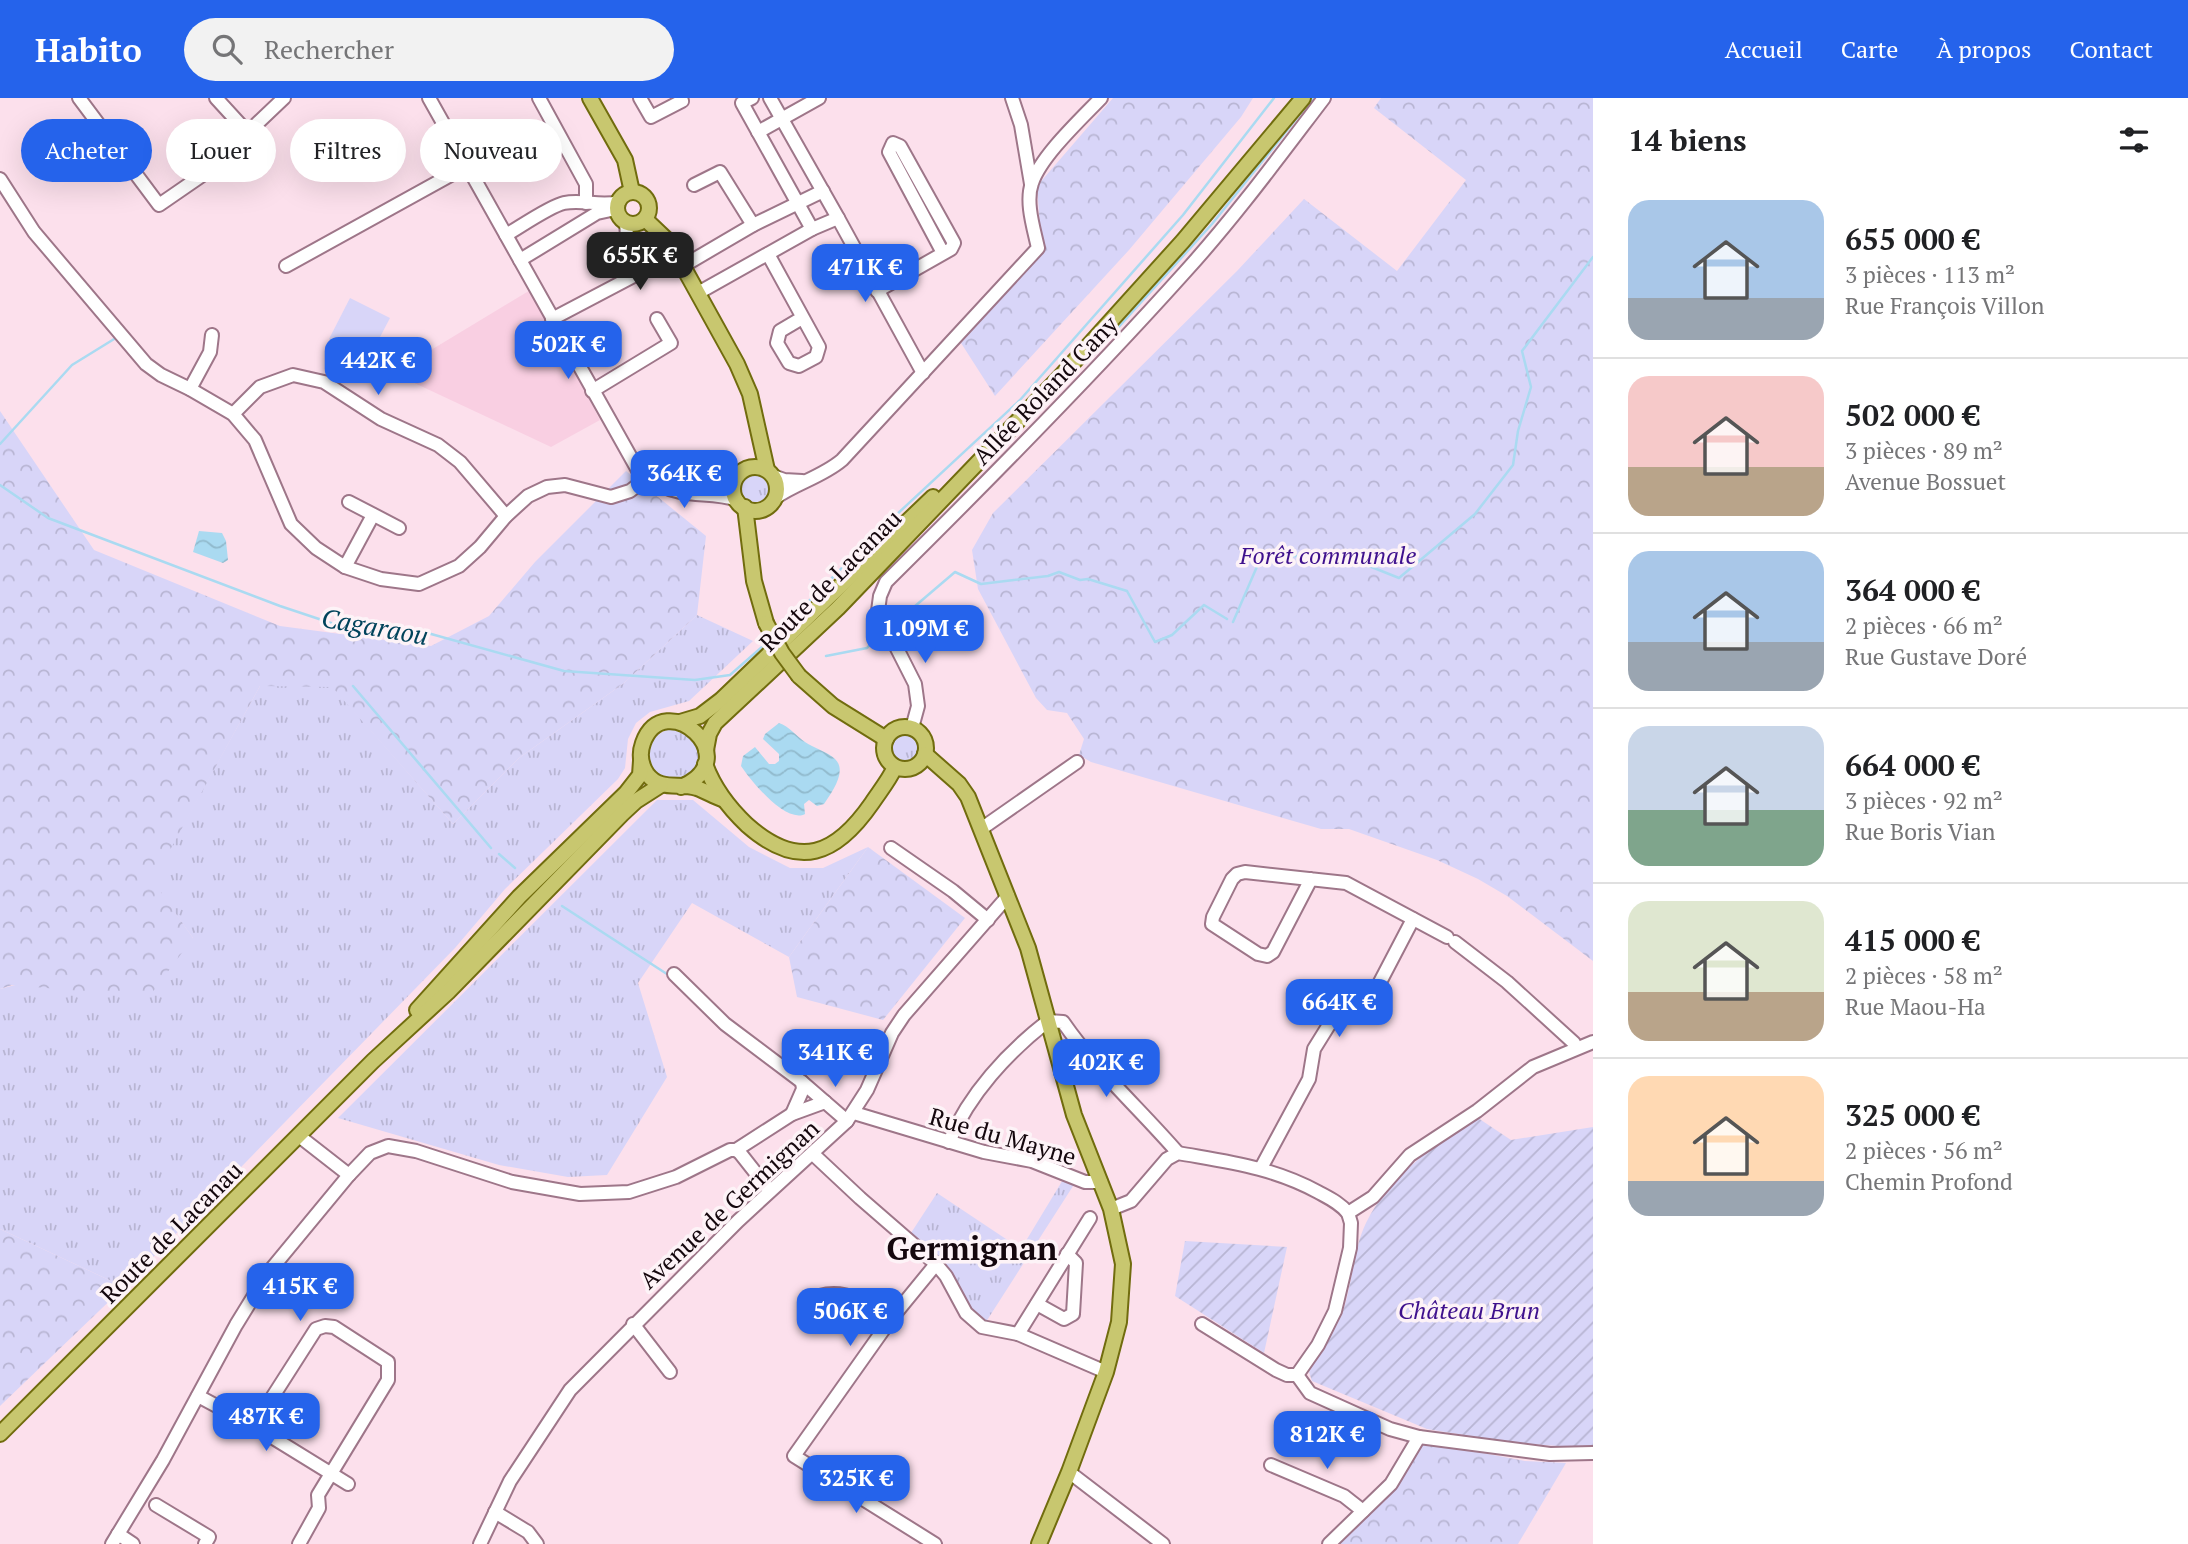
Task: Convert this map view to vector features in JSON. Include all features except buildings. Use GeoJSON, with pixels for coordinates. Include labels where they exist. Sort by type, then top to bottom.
{"type":"FeatureCollection","features":[{"type":"Feature","properties":{"kind":"main road"},"geometry":{"type":"LineString","coordinates":[[590,98],[625,160],[632,192]]}},
{"type":"Feature","properties":{"kind":"main road","name":"Route de Lacanau"},"geometry":{"type":"LineString","coordinates":[[1263,145],[1295,98]]}},
{"type":"Feature","properties":{"kind":"main road","name":"Route de Lacanau"},"geometry":{"type":"LineString","coordinates":[[705,757],[709,734],[715,723],[838,608],[1112,321],[1303,98]]}},
{"type":"Feature","properties":{"kind":"main road"},"geometry":{"type":"LineString","coordinates":[[632,192],[646,198],[649,209],[645,219],[636,223],[621,211],[624,195],[632,192]]}},
{"type":"Feature","properties":{"kind":"main road"},"geometry":{"type":"LineString","coordinates":[[645,219],[665,238],[683,266],[737,363],[750,394],[770,473],[777,487],[775,498],[764,509],[751,544]]}},
{"type":"Feature","properties":{"kind":"main road"},"geometry":{"type":"LineString","coordinates":[[757,428],[754,453],[735,482],[751,544],[754,581],[766,623],[782,653],[799,676],[833,706],[886,738]]}},
{"type":"Feature","properties":{"kind":"main road","name":"Route de Lacanau"},"geometry":{"type":"LineString","coordinates":[[680,722],[700,716],[721,699],[892,534],[992,445]]}},
{"type":"Feature","properties":{"kind":"main road"},"geometry":{"type":"LineString","coordinates":[[746,469],[753,467],[770,473]]}},
{"type":"Feature","properties":{"kind":"main road"},"geometry":{"type":"LineString","coordinates":[[741,504],[757,510],[764,509]]}},
{"type":"Feature","properties":{"kind":"main road"},"geometry":{"type":"LineString","coordinates":[[722,799],[698,733],[680,722],[669,722],[650,732],[644,740],[641,761],[652,780],[661,785],[697,788],[722,799],[769,842],[785,849],[808,852],[831,845],[845,837],[856,826],[895,767]]}},
{"type":"Feature","properties":{"kind":"main road"},"geometry":{"type":"LineString","coordinates":[[900,727],[912,728],[925,741],[925,754],[913,767],[895,767],[886,757],[886,738],[900,727]]}},
{"type":"Feature","properties":{"kind":"main road"},"geometry":{"type":"LineString","coordinates":[[925,754],[959,784],[968,797],[1009,896],[1028,948],[1074,1115],[1111,1209],[1124,1274],[1119,1322],[1106,1372],[1039,1544]]}},
{"type":"Feature","properties":{"kind":"main road"},"geometry":{"type":"LineString","coordinates":[[681,786],[698,776],[705,757]]}},
{"type":"Feature","properties":{"kind":"main road","name":"Route de Lacanau"},"geometry":{"type":"LineString","coordinates":[[373,1062],[519,897],[626,793],[640,775],[641,761]]}},
{"type":"Feature","properties":{"kind":"main road","name":"Route de Lacanau"},"geometry":{"type":"LineString","coordinates":[[0,1434],[373,1062],[448,992],[622,814],[661,785]]}},
{"type":"Feature","properties":{"kind":"street"},"geometry":{"type":"LineString","coordinates":[[79,98],[159,205],[192,182]]}},
{"type":"Feature","properties":{"kind":"street"},"geometry":{"type":"LineString","coordinates":[[216,98],[235,119]]}},
{"type":"Feature","properties":{"kind":"street"},"geometry":{"type":"LineString","coordinates":[[262,119],[284,98]]}},
{"type":"Feature","properties":{"kind":"street"},"geometry":{"type":"LineString","coordinates":[[429,98],[441,119]]}},
{"type":"Feature","properties":{"kind":"street"},"geometry":{"type":"LineString","coordinates":[[538,98],[586,184],[586,202]]}},
{"type":"Feature","properties":{"kind":"street"},"geometry":{"type":"LineString","coordinates":[[640,98],[651,117],[682,101],[681,98]]}},
{"type":"Feature","properties":{"kind":"street"},"geometry":{"type":"LineString","coordinates":[[752,98],[742,103],[812,229]]}},
{"type":"Feature","properties":{"kind":"street"},"geometry":{"type":"LineString","coordinates":[[771,98],[923,373]]}},
{"type":"Feature","properties":{"kind":"street"},"geometry":{"type":"LineString","coordinates":[[758,132],[820,98]]}},
{"type":"Feature","properties":{"kind":"street"},"geometry":{"type":"LineString","coordinates":[[775,498],[813,479],[842,460],[1038,248],[1021,125],[1012,98]]}},
{"type":"Feature","properties":{"kind":"street"},"geometry":{"type":"LineString","coordinates":[[1031,184],[1046,159],[1101,98]]}},
{"type":"Feature","properties":{"kind":"street","name":"Allée Roland Cany"},"geometry":{"type":"LineString","coordinates":[[912,728],[918,706],[915,684],[878,611],[886,582],[1005,463],[1186,271],[1243,204],[1324,98]]}},
{"type":"Feature","properties":{"kind":"street"},"geometry":{"type":"LineString","coordinates":[[877,291],[951,249],[954,243],[900,146],[892,143],[889,152],[943,253]]}},
{"type":"Feature","properties":{"kind":"street"},"geometry":{"type":"LineString","coordinates":[[694,185],[720,172],[753,225]]}},
{"type":"Feature","properties":{"kind":"street"},"geometry":{"type":"LineString","coordinates":[[0,179],[34,232],[146,363],[161,375],[233,414],[255,440],[290,524],[316,548],[345,566],[381,579],[419,584],[459,566],[528,496],[547,487],[565,485],[611,497],[630,491],[646,478]]}},
{"type":"Feature","properties":{"kind":"street"},"geometry":{"type":"LineString","coordinates":[[286,266],[438,182]]}},
{"type":"Feature","properties":{"kind":"street"},"geometry":{"type":"LineString","coordinates":[[476,182],[639,472],[646,478],[680,492],[717,494],[741,504]]}},
{"type":"Feature","properties":{"kind":"street"},"geometry":{"type":"LineString","coordinates":[[683,266],[753,225],[823,191]]}},
{"type":"Feature","properties":{"kind":"street"},"geometry":{"type":"LineString","coordinates":[[506,235],[562,203],[586,202],[621,211]]}},
{"type":"Feature","properties":{"kind":"street"},"geometry":{"type":"LineString","coordinates":[[520,260],[597,213],[621,211]]}},
{"type":"Feature","properties":{"kind":"street"},"geometry":{"type":"LineString","coordinates":[[552,320],[647,269],[627,237],[621,211]]}},
{"type":"Feature","properties":{"kind":"street"},"geometry":{"type":"LineString","coordinates":[[698,293],[812,229],[838,218]]}},
{"type":"Feature","properties":{"kind":"street"},"geometry":{"type":"LineString","coordinates":[[768,254],[802,318]]}},
{"type":"Feature","properties":{"kind":"street"},"geometry":{"type":"LineString","coordinates":[[593,391],[671,343],[657,319]]}},
{"type":"Feature","properties":{"kind":"street"},"geometry":{"type":"LineString","coordinates":[[190,389],[210,352],[212,335]]}},
{"type":"Feature","properties":{"kind":"street"},"geometry":{"type":"LineString","coordinates":[[233,414],[260,387],[293,375],[324,382],[381,419],[438,445],[460,462],[506,516]]}},
{"type":"Feature","properties":{"kind":"street"},"geometry":{"type":"LineString","coordinates":[[770,473],[789,481],[813,479]]}},
{"type":"Feature","properties":{"kind":"street"},"geometry":{"type":"LineString","coordinates":[[349,502],[399,528]]}},
{"type":"Feature","properties":{"kind":"street"},"geometry":{"type":"LineString","coordinates":[[345,566],[373,514]]}},
{"type":"Feature","properties":{"kind":"street"},"geometry":{"type":"LineString","coordinates":[[981,829],[1077,762]]}},
{"type":"Feature","properties":{"kind":"street"},"geometry":{"type":"LineString","coordinates":[[891,848],[953,891],[988,920]]}},
{"type":"Feature","properties":{"kind":"street"},"geometry":{"type":"LineString","coordinates":[[1311,879],[1273,952],[1267,956],[1258,954],[1212,924],[1213,917],[1237,874],[1245,872],[1311,879],[1346,883],[1451,939],[1507,982],[1574,1043],[1575,1048]]}},
{"type":"Feature","properties":{"kind":"street","name":"Avenue de Germignan"},"geometry":{"type":"LineString","coordinates":[[480,1544],[510,1481],[570,1390],[633,1324],[769,1191],[813,1154],[850,1117],[892,1032],[904,1014],[1009,896]]}},
{"type":"Feature","properties":{"kind":"street"},"geometry":{"type":"LineString","coordinates":[[1261,1168],[1309,1079],[1314,1049],[1338,1015],[1359,1013],[1367,1007],[1413,919]]}},
{"type":"Feature","properties":{"kind":"street"},"geometry":{"type":"LineString","coordinates":[[674,974],[725,1024],[825,1102],[850,1117]]}},
{"type":"Feature","properties":{"kind":"street"},"geometry":{"type":"LineString","coordinates":[[949,1142],[975,1097],[1006,1059],[1048,1021],[1063,1023],[1086,1055],[1178,1153],[1261,1168],[1297,1181],[1338,1202],[1348,1213],[1351,1223],[1350,1248],[1335,1311],[1318,1345],[1297,1375]]}},
{"type":"Feature","properties":{"kind":"street"},"geometry":{"type":"LineString","coordinates":[[1348,1213],[1373,1197],[1410,1155],[1477,1111],[1533,1067],[1593,1042]]}},
{"type":"Feature","properties":{"kind":"street"},"geometry":{"type":"LineString","coordinates":[[792,1114],[803,1089],[802,1082]]}},
{"type":"Feature","properties":{"kind":"street"},"geometry":{"type":"LineString","coordinates":[[133,1544],[115,1539],[163,1460],[236,1325],[268,1273],[369,1153],[388,1146],[416,1151],[512,1182],[580,1194],[629,1192],[676,1178],[730,1150],[736,1150],[792,1114],[825,1102]]}},
{"type":"Feature","properties":{"kind":"street","name":"Rue du Mayne"},"geometry":{"type":"LineString","coordinates":[[850,1117],[985,1152],[1032,1161],[1086,1182],[1101,1182]]}},
{"type":"Feature","properties":{"kind":"street"},"geometry":{"type":"LineString","coordinates":[[299,1136],[349,1174]]}},
{"type":"Feature","properties":{"kind":"street"},"geometry":{"type":"LineString","coordinates":[[736,1150],[769,1191]]}},
{"type":"Feature","properties":{"kind":"street"},"geometry":{"type":"LineString","coordinates":[[1111,1209],[1132,1201],[1167,1159],[1178,1153]]}},
{"type":"Feature","properties":{"kind":"street"},"geometry":{"type":"LineString","coordinates":[[813,1154],[936,1264],[946,1276],[966,1313],[982,1327],[1018,1334],[1106,1372]]}},
{"type":"Feature","properties":{"kind":"street"},"geometry":{"type":"LineString","coordinates":[[1018,1334],[1090,1218]]}},
{"type":"Feature","properties":{"kind":"street"},"geometry":{"type":"LineString","coordinates":[[1037,1304],[1064,1319],[1073,1314],[1076,1263],[1068,1254]]}},
{"type":"Feature","properties":{"kind":"street"},"geometry":{"type":"LineString","coordinates":[[935,1544],[794,1456],[891,1319],[936,1264]]}},
{"type":"Feature","properties":{"kind":"street"},"geometry":{"type":"LineString","coordinates":[[820,1296],[831,1293],[866,1302],[891,1319]]}},
{"type":"Feature","properties":{"kind":"street"},"geometry":{"type":"LineString","coordinates":[[633,1324],[670,1372]]}},
{"type":"Feature","properties":{"kind":"street"},"geometry":{"type":"LineString","coordinates":[[1202,1324],[1276,1370],[1287,1375],[1297,1375]]}},
{"type":"Feature","properties":{"kind":"street"},"geometry":{"type":"LineString","coordinates":[[254,1426],[316,1329],[334,1327],[388,1362],[388,1380],[318,1495],[319,1508],[299,1544]]}},
{"type":"Feature","properties":{"kind":"street"},"geometry":{"type":"LineString","coordinates":[[1297,1375],[1310,1393],[1390,1429],[1419,1437],[1550,1454],[1593,1453]]}},
{"type":"Feature","properties":{"kind":"street"},"geometry":{"type":"LineString","coordinates":[[198,1396],[254,1426],[348,1484]]}},
{"type":"Feature","properties":{"kind":"street"},"geometry":{"type":"LineString","coordinates":[[1329,1544],[1391,1484],[1419,1437]]}},
{"type":"Feature","properties":{"kind":"street"},"geometry":{"type":"LineString","coordinates":[[1272,1465],[1344,1496],[1363,1511]]}},
{"type":"Feature","properties":{"kind":"street"},"geometry":{"type":"LineString","coordinates":[[1069,1472],[1163,1544]]}},
{"type":"Feature","properties":{"kind":"street"},"geometry":{"type":"LineString","coordinates":[[156,1505],[212,1542]]}},
{"type":"Feature","properties":{"kind":"street"},"geometry":{"type":"LineString","coordinates":[[495,1512],[528,1532],[536,1544]]}},
{"type":"Feature","properties":{"kind":"shaded area"},"geometry":{"type":"Polygon","coordinates":[[[532,289],[600,420],[551,447],[393,373],[532,289]]]}},
{"type":"Feature","properties":{"kind":"green space"},"geometry":{"type":"Polygon","coordinates":[[[1113,98],[1253,98],[1241,117],[1129,250],[995,396],[961,343],[1042,253],[1037,186],[1113,98]]]}},
{"type":"Feature","properties":{"kind":"green space","name":"Forêt communale"},"geometry":{"type":"Polygon","coordinates":[[[1381,98],[1593,98],[1593,961],[1507,896],[1437,860],[1349,829],[1321,829],[1091,762],[1079,755],[1084,739],[1067,713],[1047,710],[1036,698],[978,589],[972,550],[993,513],[1237,271],[1304,199],[1397,271],[1466,180],[1374,108],[1381,98]]]}},
{"type":"Feature","properties":{"kind":"green space"},"geometry":{"type":"Polygon","coordinates":[[[350,298],[390,318],[369,358],[329,339],[350,298]]]}},
{"type":"Feature","properties":{"kind":"green space"},"geometry":{"type":"Polygon","coordinates":[[[0,411],[94,550],[280,626],[431,646],[489,616],[535,562],[626,471],[706,536],[697,615],[624,683],[519,758],[453,824],[332,687],[260,686],[153,881],[193,938],[149,997],[12,985],[0,989],[0,411]]]}},
{"type":"Feature","properties":{"kind":"green space"},"geometry":{"type":"Polygon","coordinates":[[[755,474],[765,478],[769,488],[765,498],[755,502],[745,498],[741,488],[745,478],[755,474]]]}},
{"type":"Feature","properties":{"kind":"green space"},"geometry":{"type":"Polygon","coordinates":[[[697,615],[753,641],[689,701],[650,712],[636,723],[628,739],[625,768],[618,779],[505,889],[455,948],[124,1287],[0,1229],[0,989],[193,938],[152,881],[260,686],[332,686],[453,824],[519,758],[624,683],[697,615]]]}},
{"type":"Feature","properties":{"kind":"green space"},"geometry":{"type":"Polygon","coordinates":[[[674,729],[691,737],[699,754],[691,771],[674,779],[657,771],[649,754],[657,737],[674,729]]]}},
{"type":"Feature","properties":{"kind":"green space"},"geometry":{"type":"Polygon","coordinates":[[[906,735],[916,739],[920,749],[916,759],[906,763],[896,759],[892,749],[896,739],[906,735]]]}},
{"type":"Feature","properties":{"kind":"green space"},"geometry":{"type":"Polygon","coordinates":[[[657,800],[693,800],[749,847],[790,868],[823,868],[868,847],[789,957],[692,903],[638,983],[667,1077],[607,1175],[568,1177],[499,1165],[338,1118],[657,800]]]}},
{"type":"Feature","properties":{"kind":"green space"},"geometry":{"type":"Polygon","coordinates":[[[868,847],[965,918],[883,1020],[797,997],[789,957],[868,847]]]}},
{"type":"Feature","properties":{"kind":"green space","name":"Château Brun"},"geometry":{"type":"Polygon","coordinates":[[[1478,1118],[1511,1140],[1593,1127],[1593,1447],[1513,1443],[1427,1429],[1312,1381],[1309,1372],[1341,1316],[1361,1234],[1376,1206],[1387,1190],[1414,1163],[1478,1118]]]}},
{"type":"Feature","properties":{"kind":"green space"},"geometry":{"type":"Polygon","coordinates":[[[1064,1178],[1075,1183],[984,1325],[909,1236],[937,1193],[1021,1249],[1064,1178]]]}},
{"type":"Feature","properties":{"kind":"green space"},"geometry":{"type":"Polygon","coordinates":[[[0,1229],[124,1287],[0,1406],[0,1229]]]}},
{"type":"Feature","properties":{"kind":"green space"},"geometry":{"type":"Polygon","coordinates":[[[1185,1241],[1287,1247],[1264,1353],[1175,1296],[1185,1241]]]}},
{"type":"Feature","properties":{"kind":"green space"},"geometry":{"type":"Polygon","coordinates":[[[1420,1441],[1525,1461],[1566,1463],[1518,1544],[1335,1544],[1420,1441]]]}},
{"type":"Feature","properties":{"kind":"water"},"geometry":{"type":"Polygon","coordinates":[[[199,531],[222,533],[226,541],[228,560],[223,563],[193,552],[199,531]]]}},
{"type":"Feature","properties":{"kind":"water"},"geometry":{"type":"Polygon","coordinates":[[[779,723],[839,764],[837,782],[824,804],[817,806],[809,800],[804,804],[805,814],[788,813],[779,807],[741,766],[743,756],[755,747],[769,764],[779,761],[779,754],[763,739],[765,734],[779,723]]]}},
{"type":"Feature","properties":{"kind":"waterway"},"geometry":{"type":"LineString","coordinates":[[777,633],[881,529],[1020,400],[1183,215],[1274,98]]}},
{"type":"Feature","properties":{"kind":"waterway"},"geometry":{"type":"LineString","coordinates":[[1086,363],[1212,224],[1313,98]]}},
{"type":"Feature","properties":{"kind":"waterway"},"geometry":{"type":"LineString","coordinates":[[1233,622],[1262,555],[1349,558],[1399,578],[1475,514],[1513,465],[1518,431],[1531,387],[1522,351],[1593,257]]}},
{"type":"Feature","properties":{"kind":"waterway"},"geometry":{"type":"LineString","coordinates":[[0,444],[72,365],[119,336]]}},
{"type":"Feature","properties":{"kind":"waterway","name":"Cagaraou"},"geometry":{"type":"LineString","coordinates":[[0,485],[48,518],[334,624],[405,634],[424,632],[564,671],[695,680],[730,675],[770,640]]}},
{"type":"Feature","properties":{"kind":"waterway"},"geometry":{"type":"LineString","coordinates":[[894,624],[955,572],[981,584],[1048,576],[1059,572],[1127,591],[1155,642],[1172,635],[1204,605],[1227,619]]}},
{"type":"Feature","properties":{"kind":"waterway"},"geometry":{"type":"LineString","coordinates":[[826,656],[867,648],[875,639]]}},
{"type":"Feature","properties":{"kind":"waterway"},"geometry":{"type":"LineString","coordinates":[[353,686],[491,848]]}},
{"type":"Feature","properties":{"kind":"waterway"},"geometry":{"type":"LineString","coordinates":[[499,854],[515,868]]}},
{"type":"Feature","properties":{"kind":"waterway"},"geometry":{"type":"LineString","coordinates":[[562,906],[670,976]]}},
{"type":"Feature","properties":{"kind":"district","name":"Germignan"},"geometry":{"type":"Point","coordinates":[972,1248]}}]}
